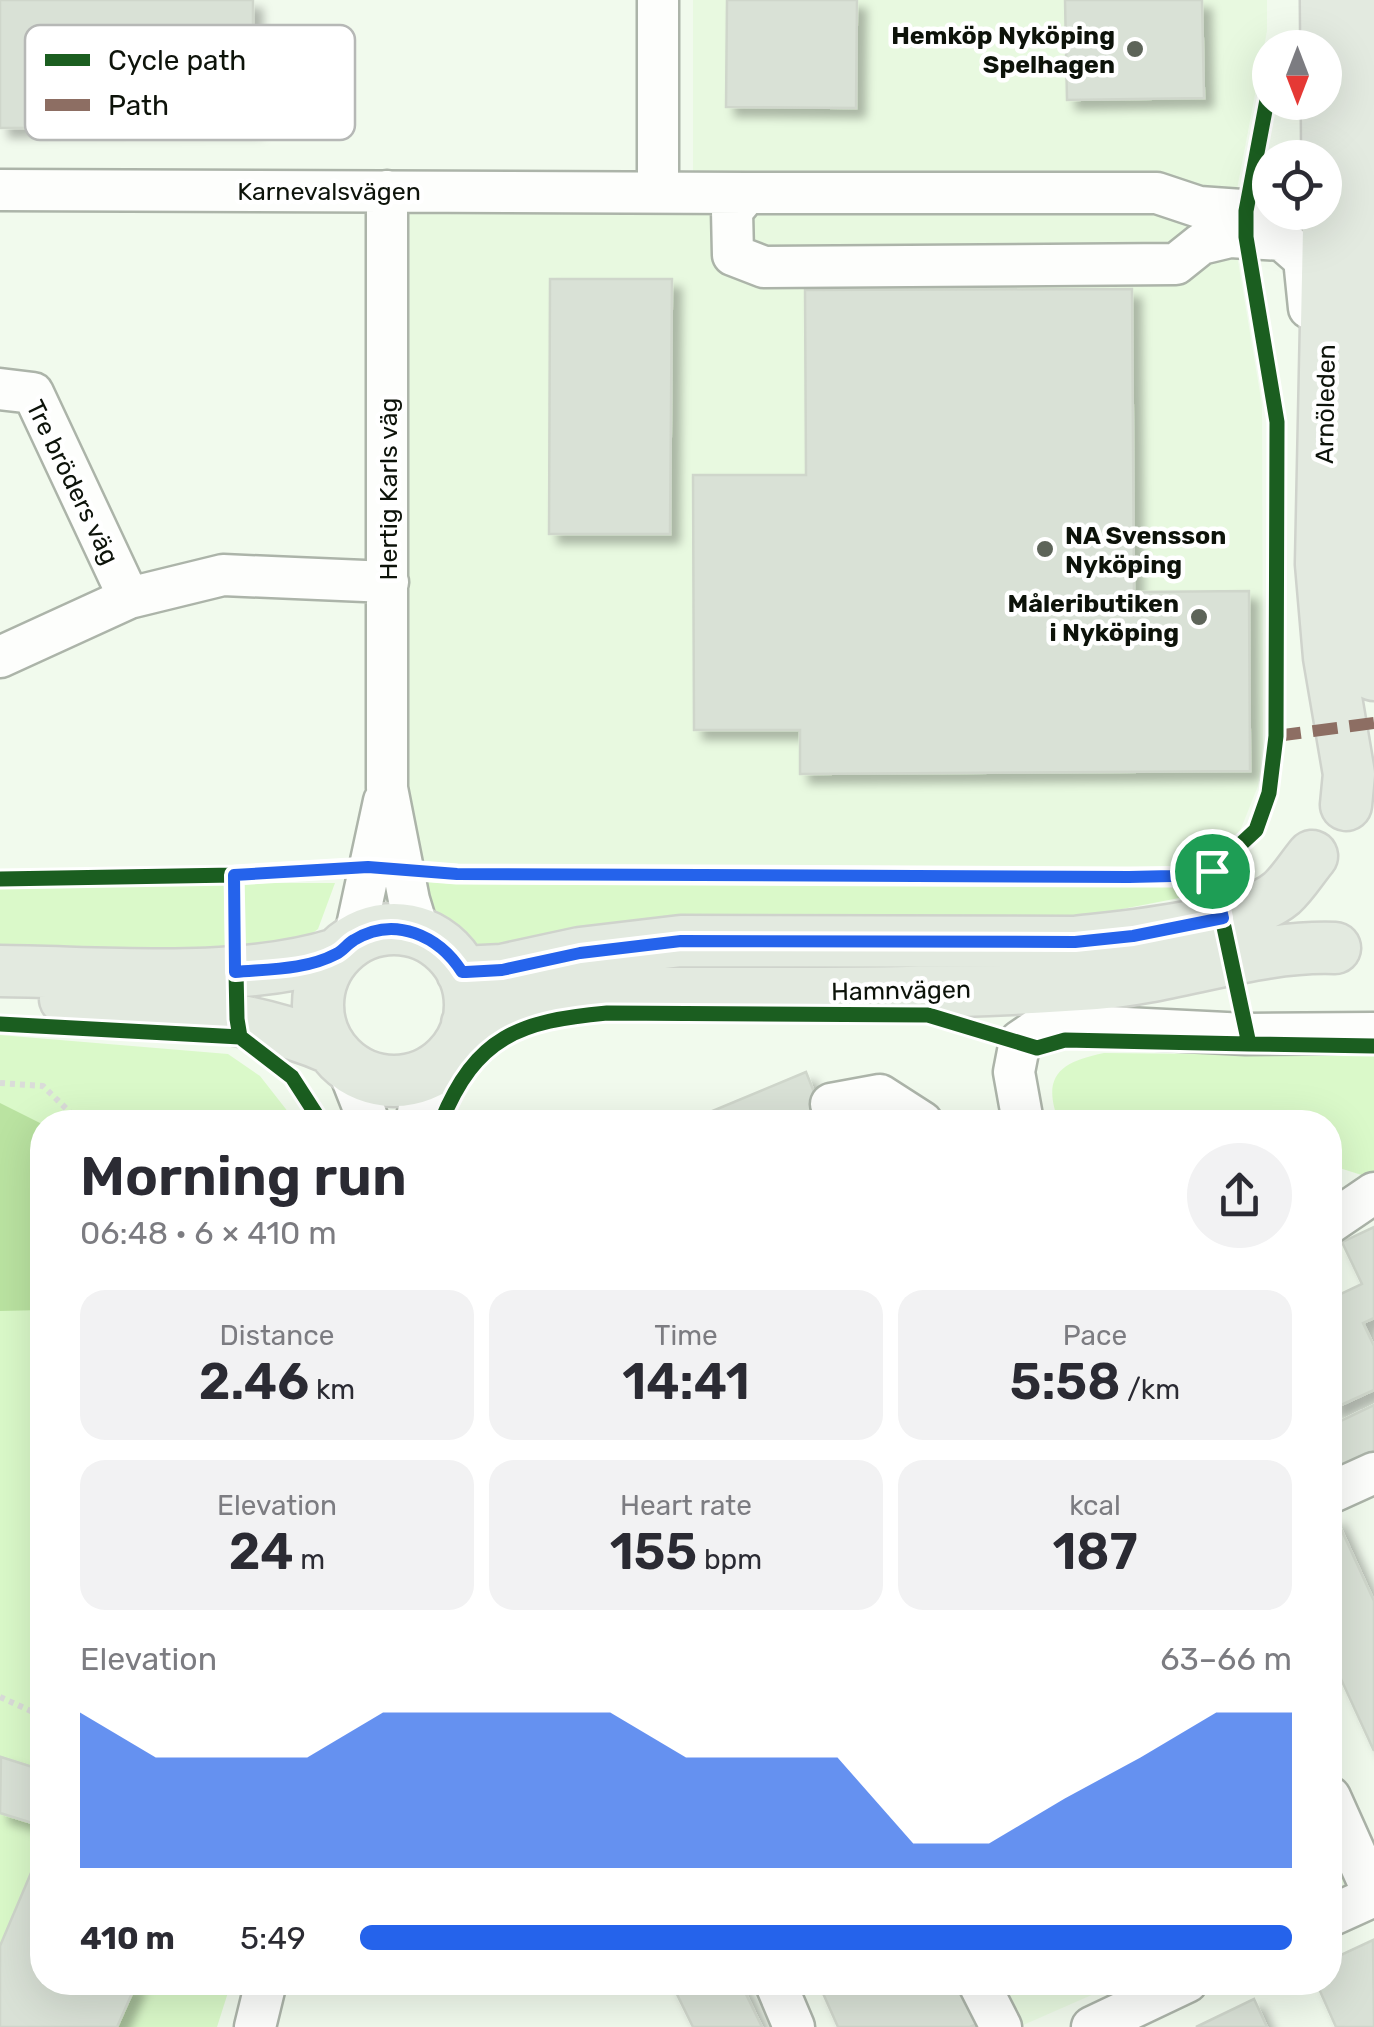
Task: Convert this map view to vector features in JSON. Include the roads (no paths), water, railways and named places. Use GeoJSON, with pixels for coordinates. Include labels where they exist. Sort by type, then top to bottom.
{"type":"FeatureCollection","features":[{"type":"Feature","properties":{"kind":"main road","name":"Arnöleden"},"geometry":{"type":"LineString","coordinates":[[1315,140],[1326,0]]}},
{"type":"Feature","properties":{"kind":"main road","name":"Arnöleden"},"geometry":{"type":"LineString","coordinates":[[1368,0],[1372,94],[1369,589],[1374,675]]}},
{"type":"Feature","properties":{"kind":"main road","name":"Arnöleden"},"geometry":{"type":"LineString","coordinates":[[1310,230],[1324,445],[1321,564],[1330,657],[1349,774],[1360,798]]}},
{"type":"Feature","properties":{"kind":"main road","name":"Hamnvägen"},"geometry":{"type":"LineString","coordinates":[[462,972],[502,970],[580,953],[681,941],[1075,942],[1133,936],[1258,908],[1282,893],[1312,856],[1320,834],[1360,798]]}},
{"type":"Feature","properties":{"kind":"main road"},"geometry":{"type":"LineString","coordinates":[[1312,856],[1309,884],[1315,913],[1354,958]]}},
{"type":"Feature","properties":{"kind":"main road"},"geometry":{"type":"LineString","coordinates":[[0,971],[235,972],[296,967],[386,930],[419,933],[451,955],[462,972],[470,1006],[458,1045],[444,1062],[426,1074],[385,1081],[365,1076],[294,1032],[236,1019],[0,992]]}},
{"type":"Feature","properties":{"kind":"main road","name":"Hamnvägen"},"geometry":{"type":"LineString","coordinates":[[467,1024],[525,1002],[569,993],[886,992],[1068,986],[1161,974],[1293,946],[1354,958]]}},
{"type":"Feature","properties":{"kind":"main road"},"geometry":{"type":"LineString","coordinates":[[338,1056],[319,1022],[317,1000],[323,975],[346,947]]}},
{"type":"Feature","properties":{"kind":"street"},"geometry":{"type":"LineString","coordinates":[[658,0],[658,192]]}},
{"type":"Feature","properties":{"kind":"street"},"geometry":{"type":"LineString","coordinates":[[1313,30],[1314,0]]}},
{"type":"Feature","properties":{"kind":"street","name":"Karnevalsvägen"},"geometry":{"type":"LineString","coordinates":[[0,190],[1157,194],[1199,207],[1252,211]]}},
{"type":"Feature","properties":{"kind":"street","name":"Hertig Karls väg"},"geometry":{"type":"LineString","coordinates":[[387,191],[387,788],[419,933]]}},
{"type":"Feature","properties":{"kind":"street"},"geometry":{"type":"LineString","coordinates":[[747,193],[732,211],[733,255],[764,267],[1176,264],[1201,244],[1230,237],[1282,240],[1304,259],[1309,286],[1310,358],[1324,445]]}},
{"type":"Feature","properties":{"kind":"street"},"geometry":{"type":"LineString","coordinates":[[1322,230],[1342,244],[1350,265],[1354,313],[1354,541],[1369,589]]}},
{"type":"Feature","properties":{"kind":"street","name":"Tre bröders väg"},"geometry":{"type":"LineString","coordinates":[[0,389],[34,393],[129,598]]}},
{"type":"Feature","properties":{"kind":"street"},"geometry":{"type":"LineString","coordinates":[[0,657],[129,598],[223,576],[388,582]]}},
{"type":"Feature","properties":{"kind":"street","name":"Hertig Karls väg"},"geometry":{"type":"LineString","coordinates":[[346,947],[387,788]]}},
{"type":"Feature","properties":{"kind":"street"},"geometry":{"type":"LineString","coordinates":[[1017,1110],[1014,1072],[1020,1041],[1045,1024],[1246,1034],[1374,1032]]}},
{"type":"Feature","properties":{"kind":"street"},"geometry":{"type":"LineString","coordinates":[[338,1056],[363,1110]]}},
{"type":"Feature","properties":{"kind":"street"},"geometry":{"type":"LineString","coordinates":[[418,1110],[426,1074]]}},
{"type":"Feature","properties":{"kind":"street"},"geometry":{"type":"LineString","coordinates":[[834,1110],[831,1104],[880,1095],[903,1110]]}},
{"type":"Feature","properties":{"kind":"street"},"geometry":{"type":"LineString","coordinates":[[1342,1215],[1374,1194]]}},
{"type":"Feature","properties":{"kind":"street"},"geometry":{"type":"LineString","coordinates":[[1342,1488],[1374,1472]]}},
{"type":"Feature","properties":{"kind":"street"},"geometry":{"type":"LineString","coordinates":[[1342,1824],[1374,1895],[1342,1910]]}},
{"type":"Feature","properties":{"kind":"street"},"geometry":{"type":"LineString","coordinates":[[256,2027],[263,1995]]}},
{"type":"Feature","properties":{"kind":"street"},"geometry":{"type":"LineString","coordinates":[[780,1995],[794,2027]]}},
{"type":"Feature","properties":{"kind":"street"},"geometry":{"type":"LineString","coordinates":[[985,1995],[1001,2027]]}},
{"type":"Feature","properties":{"kind":"street"},"geometry":{"type":"LineString","coordinates":[[1116,2022],[1164,1995]]}},
{"type":"Feature","properties":{"kind":"place","name":"Hemköp Nyköping Spelhagen"},"geometry":{"type":"Point","coordinates":[1135,49]}},
{"type":"Feature","properties":{"kind":"place","name":"NA Svensson Nyköping"},"geometry":{"type":"Point","coordinates":[1045,549]}},
{"type":"Feature","properties":{"kind":"place","name":"Måleributiken i Nyköping"},"geometry":{"type":"Point","coordinates":[1199,617]}}]}
